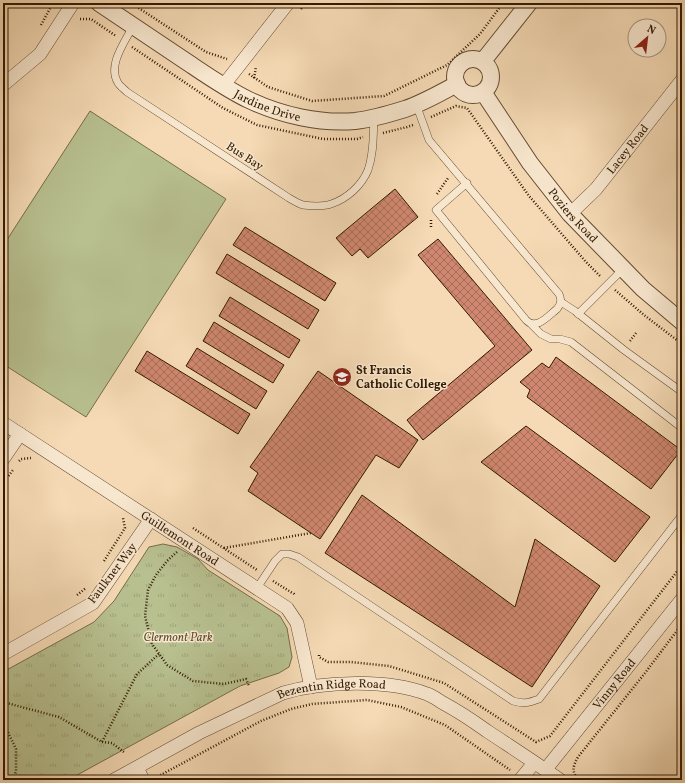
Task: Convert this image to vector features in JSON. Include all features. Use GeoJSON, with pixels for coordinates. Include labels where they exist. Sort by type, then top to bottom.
{"type":"FeatureCollection","features":[{"type":"Feature","properties":{"kind":"street"},"geometry":{"type":"LineString","coordinates":[[3,85],[40,54],[73,3]]}},
{"type":"Feature","properties":{"kind":"street","name":"Jardine Drive"},"geometry":{"type":"LineString","coordinates":[[99,3],[223,86],[249,100],[273,110],[302,118],[332,121],[355,121],[374,118],[411,107],[457,84]]}},
{"type":"Feature","properties":{"kind":"street"},"geometry":{"type":"LineString","coordinates":[[223,86],[288,3]]}},
{"type":"Feature","properties":{"kind":"street"},"geometry":{"type":"LineString","coordinates":[[483,61],[529,3]]}},
{"type":"Feature","properties":{"kind":"street"},"geometry":{"type":"LineString","coordinates":[[472,58],[483,61],[490,70],[490,83],[483,92],[478,94],[468,94],[457,84],[455,78],[456,72],[458,67],[466,60],[472,58]]}},
{"type":"Feature","properties":{"kind":"street","name":"Lacey Road"},"geometry":{"type":"LineString","coordinates":[[570,214],[596,189],[682,80]]}},
{"type":"Feature","properties":{"kind":"street","name":"Poziers Road"},"geometry":{"type":"LineString","coordinates":[[483,92],[530,163],[570,214],[643,289],[682,322]]}},
{"type":"Feature","properties":{"kind":"street","name":"Guillemont Road"},"geometry":{"type":"LineString","coordinates":[[3,423],[287,608],[297,623],[311,686]]}},
{"type":"Feature","properties":{"kind":"street"},"geometry":{"type":"LineString","coordinates":[[3,460],[20,434]]}},
{"type":"Feature","properties":{"kind":"street","name":"Faulkner Way"},"geometry":{"type":"LineString","coordinates":[[3,654],[93,604],[151,519]]}},
{"type":"Feature","properties":{"kind":"street","name":"Vinny Road"},"geometry":{"type":"LineString","coordinates":[[546,770],[682,598]]}},
{"type":"Feature","properties":{"kind":"street","name":"Bezentin Ridge Road"},"geometry":{"type":"LineString","coordinates":[[114,780],[199,733],[283,693],[311,686],[370,684],[405,688],[428,695],[458,711],[560,780]]}},
{"type":"Feature","properties":{"kind":"street"},"geometry":{"type":"LineString","coordinates":[[520,780],[534,762]]}},
{"type":"Feature","properties":{"kind":"street"},"geometry":{"type":"LineString","coordinates":[[137,768],[143,780]]}},
{"type":"Feature","properties":{"kind":"lane","name":"Bus Bay"},"geometry":{"type":"LineString","coordinates":[[133,26],[117,58],[115,76],[119,84],[127,92],[290,198],[302,204],[316,206],[330,205],[343,199],[363,180],[371,159],[374,118]]}},
{"type":"Feature","properties":{"kind":"lane"},"geometry":{"type":"LineString","coordinates":[[411,107],[423,121],[429,140],[559,294],[561,302],[557,309],[537,324],[531,324]]}},
{"type":"Feature","properties":{"kind":"lane"},"geometry":{"type":"LineString","coordinates":[[467,184],[436,210],[526,320],[541,334],[550,339],[560,339],[571,342],[682,428]]}},
{"type":"Feature","properties":{"kind":"lane"},"geometry":{"type":"LineString","coordinates":[[578,314],[623,269]]}},
{"type":"Feature","properties":{"kind":"lane"},"geometry":{"type":"LineString","coordinates":[[561,302],[682,392]]}},
{"type":"Feature","properties":{"kind":"lane"},"geometry":{"type":"LineString","coordinates":[[257,588],[275,561],[282,554],[289,554],[298,557],[513,701],[529,703],[539,699],[682,515]]}},
{"type":"Feature","properties":{"kind":"path"},"geometry":{"type":"LineString","coordinates":[[38,29],[53,3]]}},
{"type":"Feature","properties":{"kind":"path"},"geometry":{"type":"LineString","coordinates":[[131,3],[206,52],[226,58],[268,87],[312,101],[384,96],[447,65],[480,34],[503,3]]}},
{"type":"Feature","properties":{"kind":"path"},"geometry":{"type":"LineString","coordinates":[[80,18],[91,19],[224,108],[257,125],[323,139],[358,139],[413,125],[456,106],[467,108],[529,196],[586,262],[608,284],[644,315],[682,344]]}},
{"type":"Feature","properties":{"kind":"path"},"geometry":{"type":"LineString","coordinates":[[411,107],[415,130]]}},
{"type":"Feature","properties":{"kind":"path"},"geometry":{"type":"LineString","coordinates":[[434,197],[448,177]]}},
{"type":"Feature","properties":{"kind":"path"},"geometry":{"type":"LineString","coordinates":[[430,215],[431,227]]}},
{"type":"Feature","properties":{"kind":"path"},"geometry":{"type":"LineString","coordinates":[[3,483],[21,459],[31,458]]}},
{"type":"Feature","properties":{"kind":"path"},"geometry":{"type":"LineString","coordinates":[[102,564],[125,528],[123,515]]}},
{"type":"Feature","properties":{"kind":"path"},"geometry":{"type":"LineString","coordinates":[[223,548],[311,533]]}},
{"type":"Feature","properties":{"kind":"path"},"geometry":{"type":"LineString","coordinates":[[182,548],[167,561],[156,575],[148,590],[145,616],[152,644],[167,665],[193,681],[224,684],[246,679],[249,686]]}},
{"type":"Feature","properties":{"kind":"path"},"geometry":{"type":"LineString","coordinates":[[74,597],[86,588],[90,582]]}},
{"type":"Feature","properties":{"kind":"path"},"geometry":{"type":"LineString","coordinates":[[579,780],[575,776],[574,766],[578,757],[682,624]]}},
{"type":"Feature","properties":{"kind":"path"},"geometry":{"type":"LineString","coordinates":[[102,742],[137,674],[159,654]]}},
{"type":"Feature","properties":{"kind":"path"},"geometry":{"type":"LineString","coordinates":[[152,780],[260,721],[291,709],[312,704],[367,700],[401,707],[444,725],[510,770]]}},
{"type":"Feature","properties":{"kind":"path"},"geometry":{"type":"LineString","coordinates":[[3,702],[59,717],[102,742],[112,743],[125,753]]}},
{"type":"Feature","properties":{"kind":"path"},"geometry":{"type":"LineString","coordinates":[[3,725],[6,728],[16,749],[16,771],[13,780]]}},
{"type":"Feature","properties":{"kind":"green space"},"geometry":{"type":"Polygon","coordinates":[[[90,111],[226,199],[86,417],[3,364],[3,246],[90,111]]]}},
{"type":"Feature","properties":{"kind":"green space","name":"Clermont Park"},"geometry":{"type":"Polygon","coordinates":[[[163,544],[177,547],[198,559],[208,570],[280,616],[287,628],[292,657],[289,667],[279,673],[240,686],[68,780],[3,780],[3,672],[94,622],[114,601],[149,547],[163,544]]]}},
{"type":"Feature","properties":{"kind":"building"},"geometry":{"type":"Polygon","coordinates":[[[395,189],[418,217],[368,258],[360,249],[352,256],[336,238],[395,189]]]}},
{"type":"Feature","properties":{"kind":"building"},"geometry":{"type":"Polygon","coordinates":[[[245,227],[336,283],[325,301],[233,245],[245,227]]]}},
{"type":"Feature","properties":{"kind":"building"},"geometry":{"type":"Polygon","coordinates":[[[438,239],[532,350],[423,440],[407,420],[495,346],[418,255],[438,239]]]}},
{"type":"Feature","properties":{"kind":"building"},"geometry":{"type":"Polygon","coordinates":[[[227,254],[319,310],[308,329],[216,273],[227,254]]]}},
{"type":"Feature","properties":{"kind":"building"},"geometry":{"type":"Polygon","coordinates":[[[230,297],[300,340],[289,358],[219,316],[230,297]]]}},
{"type":"Feature","properties":{"kind":"building"},"geometry":{"type":"Polygon","coordinates":[[[214,322],[284,365],[273,383],[203,341],[214,322]]]}},
{"type":"Feature","properties":{"kind":"building"},"geometry":{"type":"Polygon","coordinates":[[[197,348],[267,391],[256,409],[186,366],[197,348]]]}},
{"type":"Feature","properties":{"kind":"building"},"geometry":{"type":"Polygon","coordinates":[[[147,351],[250,414],[238,434],[135,371],[147,351]]]}},
{"type":"Feature","properties":{"kind":"building"},"geometry":{"type":"Polygon","coordinates":[[[556,357],[681,450],[651,489],[527,397],[530,390],[520,382],[542,363],[549,368],[556,357]]]}},
{"type":"Feature","properties":{"kind":"building"},"geometry":{"type":"Polygon","coordinates":[[[318,371],[418,440],[399,468],[376,455],[320,539],[248,491],[258,473],[250,467],[318,371]]]}},
{"type":"Feature","properties":{"kind":"building"},"geometry":{"type":"Polygon","coordinates":[[[526,426],[650,517],[615,562],[481,462],[526,426]]]}},
{"type":"Feature","properties":{"kind":"building"},"geometry":{"type":"Polygon","coordinates":[[[362,495],[515,607],[535,539],[600,586],[532,687],[325,553],[362,495]]]}},
{"type":"Feature","properties":{"kind":"place","name":"St Francis Catholic College"},"geometry":{"type":"Point","coordinates":[342,377]}}]}
